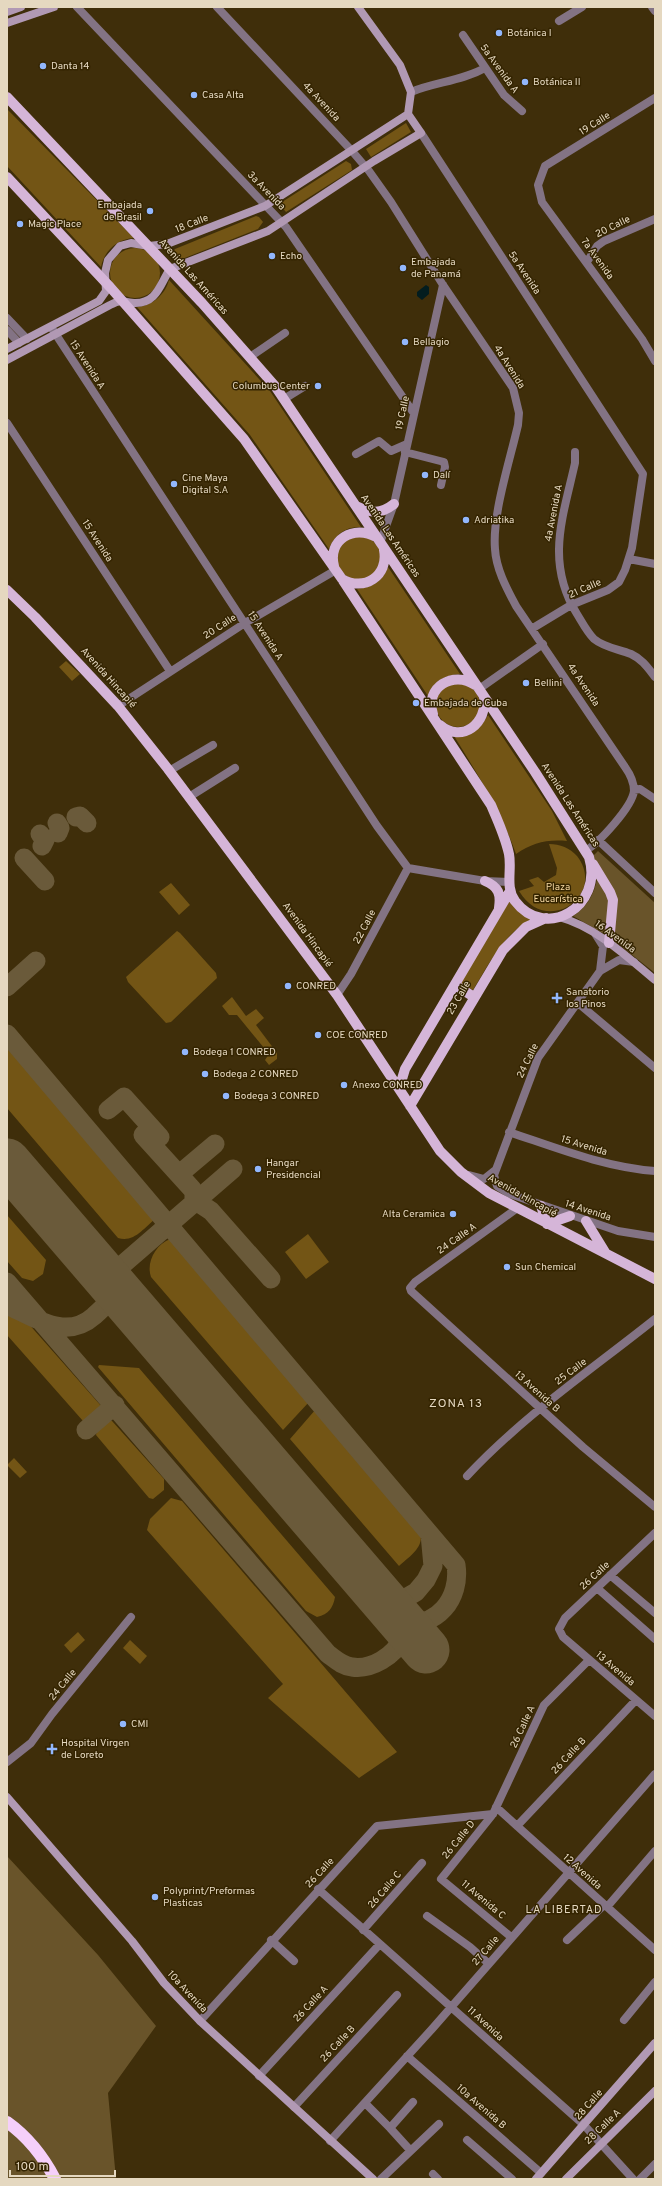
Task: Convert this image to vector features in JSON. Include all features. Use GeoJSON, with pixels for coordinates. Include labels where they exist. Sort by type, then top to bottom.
{"type":"FeatureCollection","features":[{"type":"Feature","properties":{"kind":"highway"},"geometry":{"type":"LineString","coordinates":[[7,2122],[21,2133],[55,2179]]}},
{"type":"Feature","properties":{"kind":"highway"},"geometry":{"type":"LineString","coordinates":[[7,2132],[35,2153],[46,2179]]}},
{"type":"Feature","properties":{"kind":"main road"},"geometry":{"type":"LineString","coordinates":[[7,12],[21,7]]}},
{"type":"Feature","properties":{"kind":"main road"},"geometry":{"type":"LineString","coordinates":[[7,23],[44,9],[54,7]]}},
{"type":"Feature","properties":{"kind":"main road"},"geometry":{"type":"LineString","coordinates":[[358,7],[400,65],[411,92],[408,114]]}},
{"type":"Feature","properties":{"kind":"main road","name":"Avenida Las Américas"},"geometry":{"type":"LineString","coordinates":[[7,97],[149,246],[250,357],[284,400],[480,690],[585,851],[592,873],[590,889],[578,907],[559,917],[546,918],[536,916],[522,908],[510,887]]}},
{"type":"Feature","properties":{"kind":"main road","name":"18 Calle"},"geometry":{"type":"LineString","coordinates":[[7,360],[99,301],[106,291],[106,265],[115,250],[131,243],[149,246],[167,244],[265,206],[408,114]]}},
{"type":"Feature","properties":{"kind":"main road","name":"5a Avenida"},"geometry":{"type":"LineString","coordinates":[[408,114],[421,133]]}},
{"type":"Feature","properties":{"kind":"main road"},"geometry":{"type":"LineString","coordinates":[[121,300],[134,303],[152,298],[160,289],[170,269],[268,231],[421,133]]}},
{"type":"Feature","properties":{"kind":"main road"},"geometry":{"type":"LineString","coordinates":[[7,177],[106,283],[244,439],[342,578],[491,805],[503,830],[509,856],[510,887]]}},
{"type":"Feature","properties":{"kind":"main road","name":"18 Calle"},"geometry":{"type":"LineString","coordinates":[[7,349],[27,339],[53,331],[121,300]]}},
{"type":"Feature","properties":{"kind":"main road"},"geometry":{"type":"LineString","coordinates":[[355,506],[372,513],[386,510],[394,504]]}},
{"type":"Feature","properties":{"kind":"main road"},"geometry":{"type":"LineString","coordinates":[[335,568],[333,551],[344,536],[350,533],[363,532],[380,544],[384,564],[377,577],[363,584],[348,582],[342,578]]}},
{"type":"Feature","properties":{"kind":"main road","name":"Avenida Hincapié"},"geometry":{"type":"LineString","coordinates":[[7,590],[36,617],[118,706],[169,770],[337,995],[440,1151],[460,1172],[489,1193],[516,1209],[655,1279]]}},
{"type":"Feature","properties":{"kind":"main road"},"geometry":{"type":"LineString","coordinates":[[461,678],[480,690],[484,713],[474,727],[462,731],[449,731],[435,718],[431,702],[433,694],[444,682],[461,678]]}},
{"type":"Feature","properties":{"kind":"main road"},"geometry":{"type":"LineString","coordinates":[[585,851],[612,896],[609,943]]}},
{"type":"Feature","properties":{"kind":"main road"},"geometry":{"type":"LineString","coordinates":[[485,881],[494,886],[499,892],[498,911]]}},
{"type":"Feature","properties":{"kind":"main road","name":"23 Calle"},"geometry":{"type":"LineString","coordinates":[[399,1089],[405,1069],[498,911],[510,887]]}},
{"type":"Feature","properties":{"kind":"main road","name":"16 Avenida"},"geometry":{"type":"LineString","coordinates":[[559,917],[572,921],[609,943],[655,980]]}},
{"type":"Feature","properties":{"kind":"main road","name":"23 Calle"},"geometry":{"type":"LineString","coordinates":[[410,1106],[503,950],[526,927],[546,918]]}},
{"type":"Feature","properties":{"kind":"main road"},"geometry":{"type":"LineString","coordinates":[[455,985],[474,997]]}},
{"type":"Feature","properties":{"kind":"main road"},"geometry":{"type":"LineString","coordinates":[[386,1069],[396,1072],[405,1069]]}},
{"type":"Feature","properties":{"kind":"main road"},"geometry":{"type":"LineString","coordinates":[[541,1206],[547,1224],[570,1216]]}},
{"type":"Feature","properties":{"kind":"main road"},"geometry":{"type":"LineString","coordinates":[[586,1221],[606,1253]]}},
{"type":"Feature","properties":{"kind":"main road","name":"10a Avenida"},"geometry":{"type":"LineString","coordinates":[[7,1797],[132,1941],[164,1983],[200,2021],[373,2179]]}},
{"type":"Feature","properties":{"kind":"main road","name":"28 Calle"},"geometry":{"type":"LineString","coordinates":[[538,2176],[655,2043]]}},
{"type":"Feature","properties":{"kind":"main road","name":"28 Calle A"},"geometry":{"type":"LineString","coordinates":[[566,2179],[655,2090]]}},
{"type":"Feature","properties":{"kind":"street","name":"3a Avenida"},"geometry":{"type":"LineString","coordinates":[[77,7],[265,206],[282,222],[413,412]]}},
{"type":"Feature","properties":{"kind":"street","name":"4a Avenida"},"geometry":{"type":"LineString","coordinates":[[217,7],[366,167],[391,202],[443,286],[513,388],[517,399],[518,425],[496,520],[495,550],[502,578],[509,593],[626,767],[634,790]]}},
{"type":"Feature","properties":{"kind":"street"},"geometry":{"type":"LineString","coordinates":[[559,21],[582,7]]}},
{"type":"Feature","properties":{"kind":"street"},"geometry":{"type":"LineString","coordinates":[[652,7],[655,12]]}},
{"type":"Feature","properties":{"kind":"street","name":"5a Avenida A"},"geometry":{"type":"LineString","coordinates":[[463,35],[504,95],[522,111]]}},
{"type":"Feature","properties":{"kind":"street"},"geometry":{"type":"LineString","coordinates":[[411,92],[425,86],[459,78],[485,68]]}},
{"type":"Feature","properties":{"kind":"street","name":"19 Calle"},"geometry":{"type":"LineString","coordinates":[[545,166],[655,98]]}},
{"type":"Feature","properties":{"kind":"street","name":"5a Avenida"},"geometry":{"type":"LineString","coordinates":[[421,133],[641,469],[643,480],[629,559]]}},
{"type":"Feature","properties":{"kind":"street","name":"7a Avenida"},"geometry":{"type":"LineString","coordinates":[[545,166],[538,185],[542,202],[642,339],[655,361]]}},
{"type":"Feature","properties":{"kind":"street","name":"20 Calle"},"geometry":{"type":"LineString","coordinates":[[586,262],[596,246],[604,241],[655,219]]}},
{"type":"Feature","properties":{"kind":"street","name":"19 Calle"},"geometry":{"type":"LineString","coordinates":[[380,544],[394,504],[413,412],[443,286]]}},
{"type":"Feature","properties":{"kind":"street"},"geometry":{"type":"LineString","coordinates":[[7,318],[27,339]]}},
{"type":"Feature","properties":{"kind":"street"},"geometry":{"type":"LineString","coordinates":[[7,330],[19,343]]}},
{"type":"Feature","properties":{"kind":"street","name":"15 Avenida A"},"geometry":{"type":"LineString","coordinates":[[53,331],[377,826],[408,868]]}},
{"type":"Feature","properties":{"kind":"street"},"geometry":{"type":"LineString","coordinates":[[250,357],[285,333]]}},
{"type":"Feature","properties":{"kind":"street"},"geometry":{"type":"LineString","coordinates":[[284,400],[305,386]]}},
{"type":"Feature","properties":{"kind":"street","name":"15 Avenida"},"geometry":{"type":"LineString","coordinates":[[7,423],[170,672]]}},
{"type":"Feature","properties":{"kind":"street"},"geometry":{"type":"LineString","coordinates":[[356,454],[379,441],[390,451],[406,448],[444,462],[445,467],[441,485]]}},
{"type":"Feature","properties":{"kind":"street","name":"4a Avenida A"},"geometry":{"type":"LineString","coordinates":[[575,452],[575,463],[559,536],[558,553],[559,571],[571,605],[594,638],[607,646],[636,657],[655,677]]}},
{"type":"Feature","properties":{"kind":"street"},"geometry":{"type":"LineString","coordinates":[[629,559],[655,564]]}},
{"type":"Feature","properties":{"kind":"street","name":"21 Calle"},"geometry":{"type":"LineString","coordinates":[[533,628],[571,605],[613,587],[622,576],[629,559]]}},
{"type":"Feature","properties":{"kind":"street","name":"20 Calle"},"geometry":{"type":"LineString","coordinates":[[118,706],[244,623],[335,568]]}},
{"type":"Feature","properties":{"kind":"street"},"geometry":{"type":"LineString","coordinates":[[480,690],[543,644]]}},
{"type":"Feature","properties":{"kind":"street"},"geometry":{"type":"LineString","coordinates":[[169,770],[213,745]]}},
{"type":"Feature","properties":{"kind":"street"},"geometry":{"type":"LineString","coordinates":[[189,797],[235,768]]}},
{"type":"Feature","properties":{"kind":"street"},"geometry":{"type":"LineString","coordinates":[[585,851],[597,842],[625,810],[634,790],[643,791],[655,798]]}},
{"type":"Feature","properties":{"kind":"street"},"geometry":{"type":"LineString","coordinates":[[597,842],[655,893]]}},
{"type":"Feature","properties":{"kind":"street"},"geometry":{"type":"LineString","coordinates":[[408,868],[485,881],[510,887]]}},
{"type":"Feature","properties":{"kind":"street","name":"22 Calle"},"geometry":{"type":"LineString","coordinates":[[337,995],[351,974],[408,868]]}},
{"type":"Feature","properties":{"kind":"street","name":"24 Calle"},"geometry":{"type":"LineString","coordinates":[[595,934],[603,946],[600,971]]}},
{"type":"Feature","properties":{"kind":"street","name":"24 Calle"},"geometry":{"type":"LineString","coordinates":[[494,1171],[538,1058],[600,971],[619,960],[634,962]]}},
{"type":"Feature","properties":{"kind":"street"},"geometry":{"type":"LineString","coordinates":[[578,1003],[655,1068]]}},
{"type":"Feature","properties":{"kind":"street","name":"15 Avenida"},"geometry":{"type":"LineString","coordinates":[[509,1132],[591,1160],[634,1170],[655,1171]]}},
{"type":"Feature","properties":{"kind":"street"},"geometry":{"type":"LineString","coordinates":[[460,1172],[484,1179],[494,1171]]}},
{"type":"Feature","properties":{"kind":"street","name":"14 Avenida"},"geometry":{"type":"LineString","coordinates":[[494,1171],[497,1186],[510,1194],[570,1216],[618,1231],[655,1237]]}},
{"type":"Feature","properties":{"kind":"street","name":"24 Calle A"},"geometry":{"type":"LineString","coordinates":[[410,1288],[414,1282],[516,1209]]}},
{"type":"Feature","properties":{"kind":"street","name":"13 Avenida B"},"geometry":{"type":"LineString","coordinates":[[410,1288],[414,1295],[540,1408],[655,1507]]}},
{"type":"Feature","properties":{"kind":"street","name":"25 Calle"},"geometry":{"type":"LineString","coordinates":[[467,1476],[502,1440],[540,1408],[655,1319]]}},
{"type":"Feature","properties":{"kind":"street","name":"26 Calle"},"geometry":{"type":"LineString","coordinates":[[562,1637],[559,1629],[562,1621],[655,1533]]}},
{"type":"Feature","properties":{"kind":"street"},"geometry":{"type":"LineString","coordinates":[[610,1575],[655,1613]]}},
{"type":"Feature","properties":{"kind":"street"},"geometry":{"type":"LineString","coordinates":[[597,1588],[655,1639]]}},
{"type":"Feature","properties":{"kind":"street","name":"24 Calle"},"geometry":{"type":"LineString","coordinates":[[7,1762],[31,1743],[52,1714],[131,1617]]}},
{"type":"Feature","properties":{"kind":"street","name":"13 Avenida"},"geometry":{"type":"LineString","coordinates":[[562,1637],[655,1716]]}},
{"type":"Feature","properties":{"kind":"street","name":"26 Calle A"},"geometry":{"type":"LineString","coordinates":[[494,1811],[544,1705],[589,1660]]}},
{"type":"Feature","properties":{"kind":"street","name":"26 Calle B"},"geometry":{"type":"LineString","coordinates":[[518,1826],[636,1700]]}},
{"type":"Feature","properties":{"kind":"street","name":"27 Calle"},"geometry":{"type":"LineString","coordinates":[[330,2141],[407,2056],[655,1774]]}},
{"type":"Feature","properties":{"kind":"street","name":"26 Calle"},"geometry":{"type":"LineString","coordinates":[[200,2021],[271,1940],[377,1826],[494,1811]]}},
{"type":"Feature","properties":{"kind":"street","name":"12 Avenida"},"geometry":{"type":"LineString","coordinates":[[494,1811],[518,1826],[567,1873],[655,1950]]}},
{"type":"Feature","properties":{"kind":"street","name":"26 Calle D"},"geometry":{"type":"LineString","coordinates":[[441,1878],[494,1811]]}},
{"type":"Feature","properties":{"kind":"street"},"geometry":{"type":"LineString","coordinates":[[567,1940],[605,1906],[655,1851]]}},
{"type":"Feature","properties":{"kind":"street","name":"26 Calle C"},"geometry":{"type":"LineString","coordinates":[[363,1930],[422,1863]]}},
{"type":"Feature","properties":{"kind":"street","name":"11 Avenida C"},"geometry":{"type":"LineString","coordinates":[[441,1878],[511,1937]]}},
{"type":"Feature","properties":{"kind":"street","name":"11 Avenida"},"geometry":{"type":"LineString","coordinates":[[318,1889],[379,1945],[451,2005],[584,2125],[633,2179]]}},
{"type":"Feature","properties":{"kind":"street"},"geometry":{"type":"LineString","coordinates":[[427,1916],[470,1947],[488,1963]]}},
{"type":"Feature","properties":{"kind":"street"},"geometry":{"type":"LineString","coordinates":[[271,1940],[294,1961]]}},
{"type":"Feature","properties":{"kind":"street","name":"26 Calle A"},"geometry":{"type":"LineString","coordinates":[[259,2076],[379,1945]]}},
{"type":"Feature","properties":{"kind":"street"},"geometry":{"type":"LineString","coordinates":[[624,2020],[655,1982]]}},
{"type":"Feature","properties":{"kind":"street","name":"26 Calle B"},"geometry":{"type":"LineString","coordinates":[[294,2107],[397,1995]]}},
{"type":"Feature","properties":{"kind":"street","name":"10a Avenida B"},"geometry":{"type":"LineString","coordinates":[[407,2056],[538,2176]]}},
{"type":"Feature","properties":{"kind":"street"},"geometry":{"type":"LineString","coordinates":[[390,2128],[413,2102]]}},
{"type":"Feature","properties":{"kind":"street"},"geometry":{"type":"LineString","coordinates":[[365,2103],[410,2150]]}},
{"type":"Feature","properties":{"kind":"street"},"geometry":{"type":"LineString","coordinates":[[381,2179],[439,2124]]}},
{"type":"Feature","properties":{"kind":"street"},"geometry":{"type":"LineString","coordinates":[[467,2140],[512,2179]]}},
{"type":"Feature","properties":{"kind":"street"},"geometry":{"type":"LineString","coordinates":[[640,2179],[655,2164]]}},
{"type":"Feature","properties":{"kind":"green space"},"geometry":{"type":"Polygon","coordinates":[[[7,109],[134,238],[117,243],[112,247],[105,256],[101,267],[7,166],[7,109]]]}},
{"type":"Feature","properties":{"kind":"green space"},"geometry":{"type":"Polygon","coordinates":[[[406,123],[411,132],[371,157],[366,149],[406,123]]]}},
{"type":"Feature","properties":{"kind":"green space"},"geometry":{"type":"Polygon","coordinates":[[[346,161],[351,164],[352,170],[286,212],[279,204],[346,161]]]}},
{"type":"Feature","properties":{"kind":"green space"},"geometry":{"type":"Polygon","coordinates":[[[256,216],[263,222],[258,229],[177,261],[172,257],[172,253],[175,249],[256,216]]]}},
{"type":"Feature","properties":{"kind":"green space"},"geometry":{"type":"Polygon","coordinates":[[[130,248],[140,248],[153,255],[160,268],[160,278],[153,291],[140,298],[130,298],[121,294],[114,287],[110,278],[110,268],[114,259],[121,252],[130,248]]]}},
{"type":"Feature","properties":{"kind":"green space"},"geometry":{"type":"Polygon","coordinates":[[[169,280],[270,391],[361,527],[350,528],[341,532],[331,544],[329,549],[250,435],[137,307],[153,302],[157,299],[161,295],[169,280]]]}},
{"type":"Feature","properties":{"kind":"green space"},"geometry":{"type":"Polygon","coordinates":[[[363,536],[368,537],[375,542],[380,549],[380,567],[375,574],[368,579],[355,580],[350,579],[343,574],[338,567],[337,554],[338,549],[343,542],[350,537],[363,536]]]}},
{"type":"Feature","properties":{"kind":"green space"},"geometry":{"type":"Polygon","coordinates":[[[388,567],[460,674],[445,677],[440,680],[433,686],[428,696],[357,589],[376,583],[386,572],[388,567]]]}},
{"type":"Feature","properties":{"kind":"green space"},"geometry":{"type":"Polygon","coordinates":[[[66,661],[80,674],[72,681],[59,667],[66,661]]]}},
{"type":"Feature","properties":{"kind":"green space"},"geometry":{"type":"Polygon","coordinates":[[[458,683],[470,687],[476,693],[480,705],[476,717],[470,723],[458,727],[446,723],[440,717],[436,705],[440,693],[446,687],[458,683]]]}},
{"type":"Feature","properties":{"kind":"green space"},"geometry":{"type":"Polygon","coordinates":[[[488,715],[552,811],[567,841],[546,841],[528,847],[516,854],[496,808],[454,736],[474,731],[482,724],[488,715]]]}},
{"type":"Feature","properties":{"kind":"green space","name":"Plaza Eucarística"},"geometry":{"type":"Polygon","coordinates":[[[549,844],[561,846],[571,851],[577,856],[584,870],[585,884],[579,896],[570,905],[558,911],[544,911],[531,905],[519,891],[534,886],[529,880],[538,877],[544,882],[556,875],[557,868],[549,844]]]}},
{"type":"Feature","properties":{"kind":"green space"},"geometry":{"type":"Polygon","coordinates":[[[171,883],[190,905],[179,915],[159,892],[171,883]]]}},
{"type":"Feature","properties":{"kind":"green space"},"geometry":{"type":"Polygon","coordinates":[[[510,900],[532,919],[522,925],[505,941],[491,960],[473,990],[460,983],[510,900]]]}},
{"type":"Feature","properties":{"kind":"green space"},"geometry":{"type":"Polygon","coordinates":[[[177,931],[216,973],[217,978],[171,1022],[166,1023],[128,982],[126,977],[177,931]]]}},
{"type":"Feature","properties":{"kind":"green space"},"geometry":{"type":"Polygon","coordinates":[[[232,997],[246,1016],[256,1009],[264,1018],[256,1025],[277,1053],[277,1059],[269,1065],[265,1060],[269,1054],[237,1015],[229,1015],[222,1006],[232,997]]]}},
{"type":"Feature","properties":{"kind":"green space"},"geometry":{"type":"Polygon","coordinates":[[[7,1047],[156,1218],[134,1237],[124,1239],[118,1238],[7,1108],[7,1047]]]}},
{"type":"Feature","properties":{"kind":"green space"},"geometry":{"type":"Polygon","coordinates":[[[7,1215],[46,1260],[43,1274],[33,1281],[22,1278],[7,1261],[7,1215]]]}},
{"type":"Feature","properties":{"kind":"green space"},"geometry":{"type":"Polygon","coordinates":[[[308,1234],[329,1262],[306,1279],[285,1252],[308,1234]]]}},
{"type":"Feature","properties":{"kind":"green space"},"geometry":{"type":"Polygon","coordinates":[[[170,1239],[309,1402],[283,1430],[151,1277],[150,1266],[153,1255],[160,1246],[170,1239]]]}},
{"type":"Feature","properties":{"kind":"green space"},"geometry":{"type":"Polygon","coordinates":[[[7,1311],[27,1322],[102,1407],[101,1411],[89,1422],[83,1421],[7,1335],[7,1311]]]}},
{"type":"Feature","properties":{"kind":"green space"},"geometry":{"type":"Polygon","coordinates":[[[99,1365],[139,1368],[335,1597],[330,1610],[317,1617],[306,1611],[98,1367],[99,1365]]]}},
{"type":"Feature","properties":{"kind":"green space"},"geometry":{"type":"Polygon","coordinates":[[[316,1409],[420,1532],[421,1537],[418,1547],[399,1566],[290,1439],[316,1409]]]}},
{"type":"Feature","properties":{"kind":"green space"},"geometry":{"type":"Polygon","coordinates":[[[108,1421],[112,1421],[164,1479],[164,1490],[153,1499],[149,1498],[96,1435],[97,1430],[108,1421]]]}},
{"type":"Feature","properties":{"kind":"green space"},"geometry":{"type":"Polygon","coordinates":[[[14,1458],[27,1472],[20,1478],[7,1465],[14,1458]]]}},
{"type":"Feature","properties":{"kind":"green space"},"geometry":{"type":"Polygon","coordinates":[[[171,1498],[182,1501],[397,1752],[359,1778],[268,1698],[283,1684],[147,1530],[150,1519],[171,1498]]]}},
{"type":"Feature","properties":{"kind":"green space"},"geometry":{"type":"Polygon","coordinates":[[[78,1632],[85,1640],[71,1653],[64,1645],[78,1632]]]}},
{"type":"Feature","properties":{"kind":"green space"},"geometry":{"type":"Polygon","coordinates":[[[130,1640],[147,1656],[140,1664],[123,1648],[130,1640]]]}},
{"type":"Feature","properties":{"kind":"shaded area"},"geometry":{"type":"Polygon","coordinates":[[[598,851],[655,903],[655,973],[612,939],[615,900],[593,856],[598,851]]]}},
{"type":"Feature","properties":{"kind":"shaded area"},"geometry":{"type":"Polygon","coordinates":[[[597,879],[608,893],[608,936],[573,916],[586,905],[594,890],[597,879]]]}},
{"type":"Feature","properties":{"kind":"shaded area"},"geometry":{"type":"Polygon","coordinates":[[[7,1856],[98,1955],[156,2026],[108,2093],[116,2179],[7,2179],[7,1856]]]}},
{"type":"Feature","properties":{"kind":"water"},"geometry":{"type":"Polygon","coordinates":[[[426,285],[429,287],[429,294],[422,300],[417,296],[417,292],[426,285]]]}},
{"type":"Feature","properties":{"kind":"taxiway"},"geometry":{"type":"LineString","coordinates":[[76,817],[80,816],[87,823]]}},
{"type":"Feature","properties":{"kind":"taxiway"},"geometry":{"type":"LineString","coordinates":[[57,823],[60,828],[58,833]]}},
{"type":"Feature","properties":{"kind":"taxiway"},"geometry":{"type":"LineString","coordinates":[[40,834],[45,840],[42,846]]}},
{"type":"Feature","properties":{"kind":"taxiway"},"geometry":{"type":"LineString","coordinates":[[24,858],[45,881]]}},
{"type":"Feature","properties":{"kind":"taxiway"},"geometry":{"type":"LineString","coordinates":[[7,987],[36,961]]}},
{"type":"Feature","properties":{"kind":"taxiway"},"geometry":{"type":"LineString","coordinates":[[7,1034],[456,1565],[457,1577],[455,1589],[444,1608],[436,1616],[426,1621],[415,1623],[402,1622],[403,1636],[399,1645],[388,1656],[374,1664],[352,1667],[336,1660],[328,1654],[7,1282]]}},
{"type":"Feature","properties":{"kind":"taxiway"},"geometry":{"type":"LineString","coordinates":[[108,1110],[124,1097],[160,1137]]}},
{"type":"Feature","properties":{"kind":"taxiway"},"geometry":{"type":"LineString","coordinates":[[151,1127],[143,1135],[192,1189],[194,1193],[194,1203],[199,1203],[211,1211],[271,1279]]}},
{"type":"Feature","properties":{"kind":"taxiway"},"geometry":{"type":"LineString","coordinates":[[176,1171],[183,1171],[215,1144]]}},
{"type":"Feature","properties":{"kind":"taxiway"},"geometry":{"type":"LineString","coordinates":[[101,1271],[121,1266],[233,1169]]}},
{"type":"Feature","properties":{"kind":"taxiway"},"geometry":{"type":"LineString","coordinates":[[7,1305],[51,1325],[73,1327],[94,1316],[104,1307],[110,1297],[121,1266]]}},
{"type":"Feature","properties":{"kind":"taxiway"},"geometry":{"type":"LineString","coordinates":[[104,1307],[119,1301],[127,1302]]}},
{"type":"Feature","properties":{"kind":"taxiway"},"geometry":{"type":"LineString","coordinates":[[86,1430],[115,1405]]}},
{"type":"Feature","properties":{"kind":"taxiway"},"geometry":{"type":"LineString","coordinates":[[380,1596],[404,1599],[416,1592],[426,1580],[433,1566],[430,1534]]}},
{"type":"Feature","properties":{"kind":"runway"},"geometry":{"type":"LineString","coordinates":[[7,1162],[426,1650]]}},
{"type":"Feature","properties":{"kind":"place","name":"Botánica I"},"geometry":{"type":"Point","coordinates":[499,33]}},
{"type":"Feature","properties":{"kind":"place","name":"Danta 14"},"geometry":{"type":"Point","coordinates":[43,66]}},
{"type":"Feature","properties":{"kind":"place","name":"Botánica II"},"geometry":{"type":"Point","coordinates":[525,82]}},
{"type":"Feature","properties":{"kind":"place","name":"Casa Alta"},"geometry":{"type":"Point","coordinates":[194,95]}},
{"type":"Feature","properties":{"kind":"place","name":"Embajada de Brasil"},"geometry":{"type":"Point","coordinates":[150,211]}},
{"type":"Feature","properties":{"kind":"place","name":"Magic Place"},"geometry":{"type":"Point","coordinates":[20,224]}},
{"type":"Feature","properties":{"kind":"place","name":"Echo"},"geometry":{"type":"Point","coordinates":[272,256]}},
{"type":"Feature","properties":{"kind":"place","name":"Embajada de Panamá"},"geometry":{"type":"Point","coordinates":[403,268]}},
{"type":"Feature","properties":{"kind":"place","name":"Bellagio"},"geometry":{"type":"Point","coordinates":[405,342]}},
{"type":"Feature","properties":{"kind":"place","name":"Columbus Center"},"geometry":{"type":"Point","coordinates":[318,386]}},
{"type":"Feature","properties":{"kind":"place","name":"Dalí"},"geometry":{"type":"Point","coordinates":[425,475]}},
{"type":"Feature","properties":{"kind":"place","name":"Cine Maya Digital S.A"},"geometry":{"type":"Point","coordinates":[174,484]}},
{"type":"Feature","properties":{"kind":"place","name":"Adriatika"},"geometry":{"type":"Point","coordinates":[466,520]}},
{"type":"Feature","properties":{"kind":"place","name":"Bellini"},"geometry":{"type":"Point","coordinates":[526,683]}},
{"type":"Feature","properties":{"kind":"place","name":"Embajada de Cuba"},"geometry":{"type":"Point","coordinates":[416,703]}},
{"type":"Feature","properties":{"kind":"place","name":"CONRED"},"geometry":{"type":"Point","coordinates":[288,986]}},
{"type":"Feature","properties":{"kind":"place","name":"Sanatorio los Pinos"},"geometry":{"type":"Point","coordinates":[557,998]}},
{"type":"Feature","properties":{"kind":"place","name":"COE CONRED"},"geometry":{"type":"Point","coordinates":[318,1035]}},
{"type":"Feature","properties":{"kind":"place","name":"Bodega 1 CONRED"},"geometry":{"type":"Point","coordinates":[185,1052]}},
{"type":"Feature","properties":{"kind":"place","name":"Bodega 2 CONRED"},"geometry":{"type":"Point","coordinates":[205,1074]}},
{"type":"Feature","properties":{"kind":"place","name":"Anexo CONRED"},"geometry":{"type":"Point","coordinates":[344,1085]}},
{"type":"Feature","properties":{"kind":"place","name":"Bodega 3 CONRED"},"geometry":{"type":"Point","coordinates":[226,1096]}},
{"type":"Feature","properties":{"kind":"place","name":"Hangar Presidencial"},"geometry":{"type":"Point","coordinates":[258,1169]}},
{"type":"Feature","properties":{"kind":"place","name":"Alta Ceramica"},"geometry":{"type":"Point","coordinates":[453,1214]}},
{"type":"Feature","properties":{"kind":"place","name":"Sun Chemical"},"geometry":{"type":"Point","coordinates":[507,1267]}},
{"type":"Feature","properties":{"kind":"place","name":"CMI"},"geometry":{"type":"Point","coordinates":[123,1724]}},
{"type":"Feature","properties":{"kind":"place","name":"Hospital Virgen de Loreto"},"geometry":{"type":"Point","coordinates":[52,1749]}},
{"type":"Feature","properties":{"kind":"place","name":"Polyprint/Preformas Plasticas"},"geometry":{"type":"Point","coordinates":[155,1897]}},
{"type":"Feature","properties":{"kind":"district","name":"ZONA 13"},"geometry":{"type":"Point","coordinates":[456,1404]}},
{"type":"Feature","properties":{"kind":"district","name":"LA LIBERTAD"},"geometry":{"type":"Point","coordinates":[564,1910]}}]}
